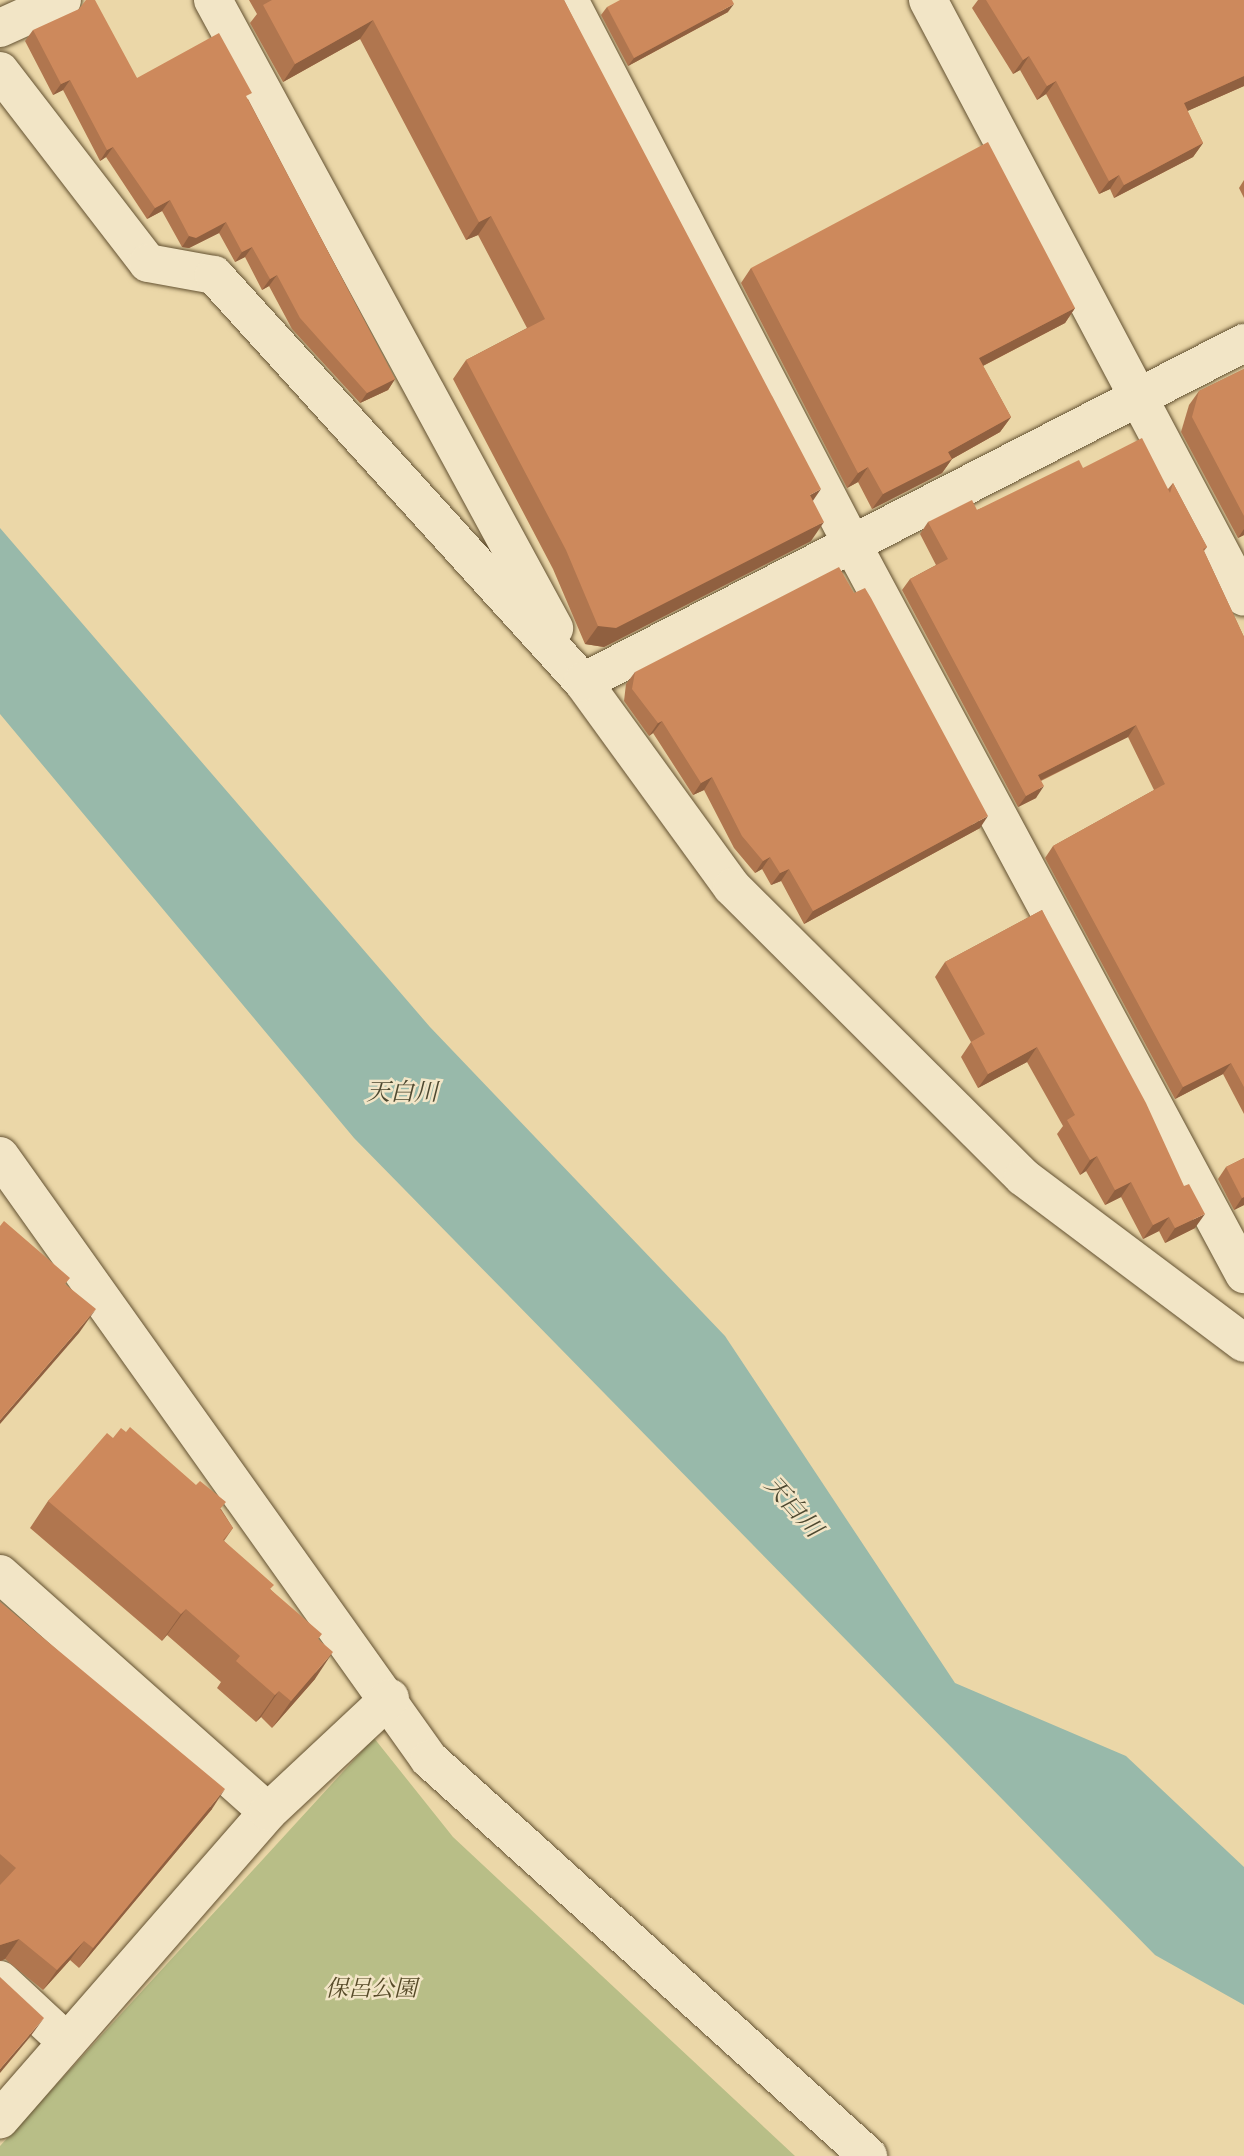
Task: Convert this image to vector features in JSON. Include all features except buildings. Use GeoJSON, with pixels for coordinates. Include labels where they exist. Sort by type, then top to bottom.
{"type":"FeatureCollection","features":[{"type":"Feature","properties":{"kind":"street"},"geometry":{"type":"LineString","coordinates":[[0,28],[62,0]]}},
{"type":"Feature","properties":{"kind":"street"},"geometry":{"type":"LineString","coordinates":[[213,0],[583,682]]}},
{"type":"Feature","properties":{"kind":"street"},"geometry":{"type":"LineString","coordinates":[[569,0],[852,544],[1244,1274]]}},
{"type":"Feature","properties":{"kind":"street"},"geometry":{"type":"LineString","coordinates":[[928,0],[1136,398],[1244,597]]}},
{"type":"Feature","properties":{"kind":"street"},"geometry":{"type":"LineString","coordinates":[[0,71],[148,263],[214,275],[583,682],[732,887],[1023,1177],[1244,1343]]}},
{"type":"Feature","properties":{"kind":"street"},"geometry":{"type":"LineString","coordinates":[[583,682],[1244,343]]}},
{"type":"Feature","properties":{"kind":"street"},"geometry":{"type":"LineString","coordinates":[[0,1156],[390,1698],[429,1759],[868,2156]]}},
{"type":"Feature","properties":{"kind":"street"},"geometry":{"type":"LineString","coordinates":[[0,1574],[268,1812]]}},
{"type":"Feature","properties":{"kind":"street"},"geometry":{"type":"LineString","coordinates":[[0,2119],[268,1812],[390,1698]]}},
{"type":"Feature","properties":{"kind":"street"},"geometry":{"type":"LineString","coordinates":[[0,1980],[68,2042]]}},
{"type":"Feature","properties":{"kind":"green space","name":"保呂公園"},"geometry":{"type":"Polygon","coordinates":[[[374,1738],[453,1837],[795,2156],[0,2156],[0,2146],[374,1738]]]}},
{"type":"Feature","properties":{"kind":"water","name":"天白川"},"geometry":{"type":"Polygon","coordinates":[[[0,528],[430,1027],[725,1336],[955,1683],[1126,1756],[1244,1867],[1244,2005],[1155,1955],[354,1138],[0,714],[0,528]]]}}]}
